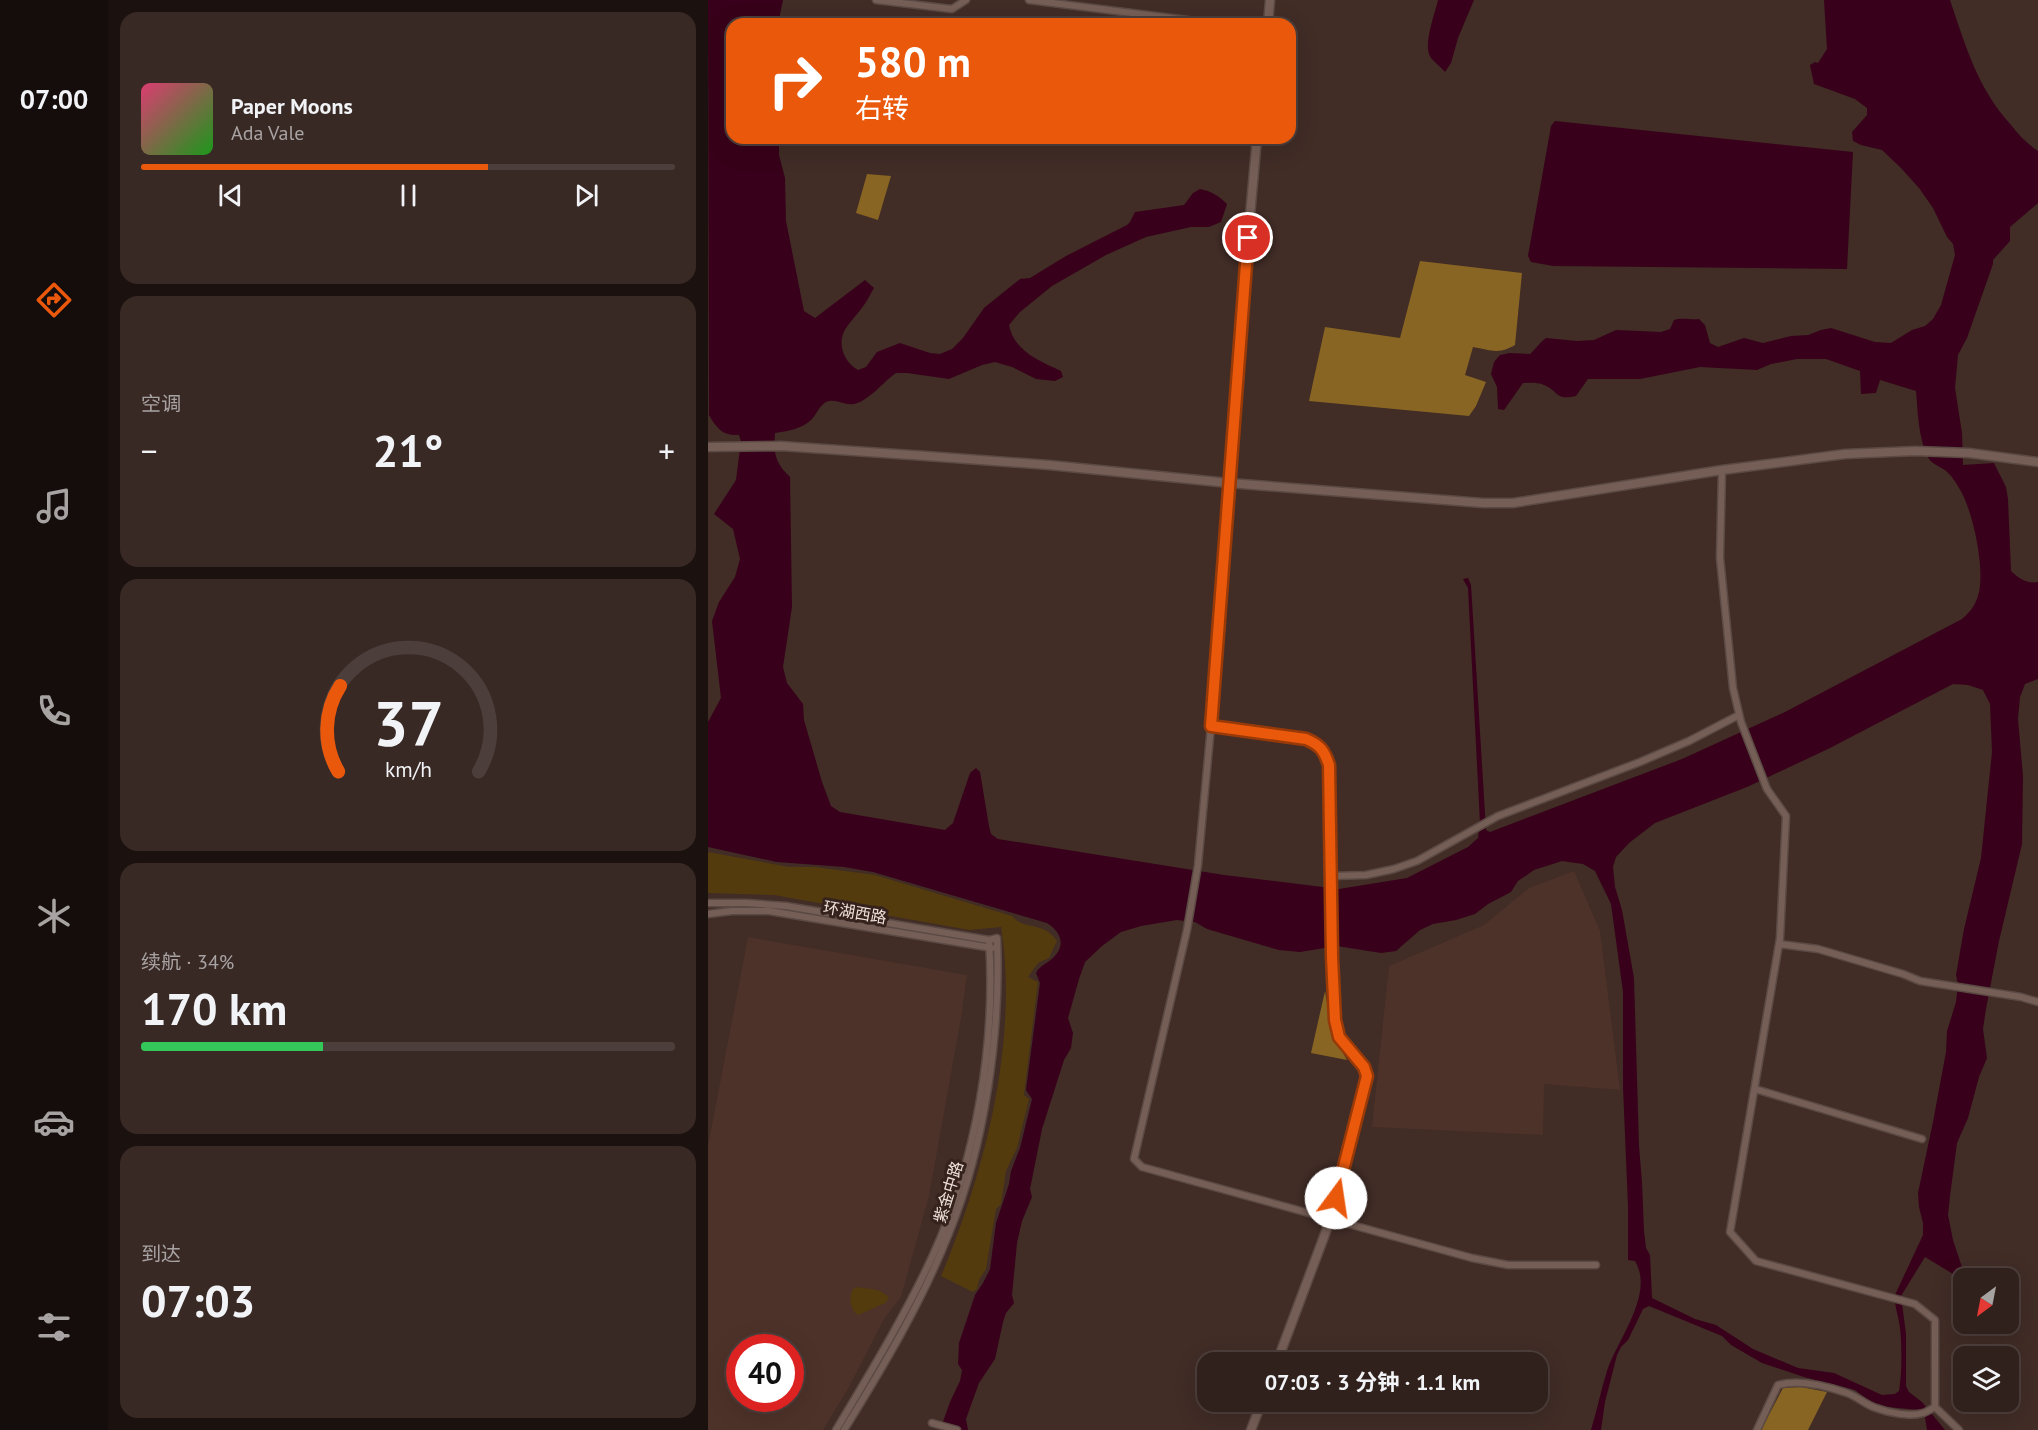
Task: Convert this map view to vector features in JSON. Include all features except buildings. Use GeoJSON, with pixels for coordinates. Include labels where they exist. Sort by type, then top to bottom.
{"type":"FeatureCollection","features":[{"type":"Feature","properties":{"kind":"street"},"geometry":{"type":"LineString","coordinates":[[876,0],[952,9],[966,0]]}},
{"type":"Feature","properties":{"kind":"street"},"geometry":{"type":"LineString","coordinates":[[1029,0],[1172,18]]}},
{"type":"Feature","properties":{"kind":"street"},"geometry":{"type":"LineString","coordinates":[[1268,18],[1270,0]]}},
{"type":"Feature","properties":{"kind":"street"},"geometry":{"type":"LineString","coordinates":[[1256,144],[1198,865],[1187,930],[1134,1159],[1143,1167],[1472,1258],[1508,1265],[1596,1265]]}},
{"type":"Feature","properties":{"kind":"street"},"geometry":{"type":"LineString","coordinates":[[708,447],[780,446],[1049,465],[1455,502],[1503,503],[1845,454],[1969,453],[2038,462]]}},
{"type":"Feature","properties":{"kind":"street"},"geometry":{"type":"LineString","coordinates":[[1722,470],[1720,558],[1733,688],[1740,718],[1767,789],[1786,816],[1779,944],[1730,1232],[1756,1261],[1915,1304],[1935,1320],[1935,1407],[1959,1430]]}},
{"type":"Feature","properties":{"kind":"street"},"geometry":{"type":"LineString","coordinates":[[1332,878],[1366,875],[1417,861],[1498,816],[1640,762],[1740,718]]}},
{"type":"Feature","properties":{"kind":"street"},"geometry":{"type":"LineString","coordinates":[[1211,726],[1306,739],[1318,744],[1325,752],[1329,765],[1335,1020],[1339,1037],[1364,1067],[1367,1076],[1331,1218],[1281,1352]]}},
{"type":"Feature","properties":{"kind":"street","name":"环湖西路"},"geometry":{"type":"LineString","coordinates":[[708,903],[786,906],[993,939]]}},
{"type":"Feature","properties":{"kind":"street","name":"环湖西路"},"geometry":{"type":"LineString","coordinates":[[708,914],[732,911],[769,911],[994,948]]}},
{"type":"Feature","properties":{"kind":"street","name":"紫金中路"},"geometry":{"type":"LineString","coordinates":[[844,1430],[932,1275],[966,1183],[988,1083],[998,992],[993,939]]}},
{"type":"Feature","properties":{"kind":"street"},"geometry":{"type":"LineString","coordinates":[[1779,944],[1818,950],[1910,978],[2038,1002]]}},
{"type":"Feature","properties":{"kind":"street","name":"紫金中路"},"geometry":{"type":"LineString","coordinates":[[836,1430],[892,1336],[918,1286],[938,1243],[962,1175],[983,1079],[994,948]]}},
{"type":"Feature","properties":{"kind":"street"},"geometry":{"type":"LineString","coordinates":[[1755,1089],[1922,1139]]}},
{"type":"Feature","properties":{"kind":"street"},"geometry":{"type":"LineString","coordinates":[[1757,1430],[1778,1385],[1790,1382],[1849,1394],[1884,1411],[1908,1415],[1922,1414],[1935,1407]]}},
{"type":"Feature","properties":{"kind":"street"},"geometry":{"type":"LineString","coordinates":[[1251,1430],[1258,1412]]}},
{"type":"Feature","properties":{"kind":"street"},"geometry":{"type":"LineString","coordinates":[[932,1423],[957,1430]]}},
{"type":"Feature","properties":{"kind":"shaded area"},"geometry":{"type":"Polygon","coordinates":[[[708,0],[783,0],[779,18],[726,18],[726,144],[779,144],[779,155],[785,178],[786,221],[804,311],[815,318],[865,280],[874,288],[843,334],[842,346],[845,357],[858,370],[866,367],[877,352],[900,343],[930,353],[940,354],[952,349],[963,338],[984,308],[1020,279],[1030,278],[1066,256],[1127,225],[1135,212],[1184,205],[1193,193],[1200,189],[1218,196],[1227,204],[1221,222],[1209,227],[1191,227],[1146,237],[1106,255],[1052,286],[1020,312],[1009,325],[1016,342],[1029,354],[1061,371],[1063,377],[1055,381],[1036,379],[1012,367],[995,362],[949,379],[896,373],[860,402],[850,404],[826,402],[803,426],[775,433],[776,457],[790,477],[792,607],[783,667],[787,683],[803,704],[804,720],[822,782],[831,806],[840,812],[945,830],[953,823],[970,773],[976,768],[980,772],[991,834],[998,839],[1224,875],[1339,889],[1407,878],[1468,847],[1478,838],[1480,823],[1468,588],[1463,579],[1468,578],[1471,585],[1486,830],[1490,832],[1682,759],[1785,712],[1962,619],[1974,606],[1980,585],[1980,572],[1977,541],[1969,510],[1956,483],[1947,472],[1928,458],[1920,432],[1916,391],[1880,380],[1876,393],[1861,394],[1860,371],[1826,359],[1797,359],[1771,364],[1757,370],[1700,367],[1640,379],[1588,379],[1576,396],[1569,397],[1561,396],[1541,384],[1523,383],[1504,410],[1498,409],[1497,387],[1491,374],[1494,362],[1500,355],[1530,354],[1546,338],[1577,341],[1594,340],[1616,330],[1661,332],[1670,329],[1674,320],[1680,319],[1699,319],[1705,325],[1710,343],[1718,347],[1744,338],[1763,343],[1791,336],[1808,335],[1831,328],[1875,342],[1891,343],[1912,330],[1925,326],[1933,319],[1941,305],[1955,255],[1953,244],[1947,237],[1933,208],[1901,168],[1882,150],[1853,141],[1852,132],[1867,115],[1867,108],[1855,99],[1814,84],[1810,65],[1818,63],[1827,49],[1824,0],[1950,0],[1974,66],[1989,96],[2017,132],[2038,151],[2038,203],[2010,227],[2010,241],[1993,260],[1967,338],[1958,355],[1955,388],[1962,433],[1963,465],[1994,463],[2006,487],[2008,499],[2011,571],[2023,580],[2038,582],[2038,679],[2025,684],[2020,697],[2018,719],[2023,776],[2022,844],[1986,1009],[1983,1029],[1987,1058],[1979,1077],[1968,1118],[1957,1143],[1950,1196],[1948,1215],[1962,1268],[1953,1268],[1953,1274],[1925,1257],[1901,1296],[1906,1334],[1906,1386],[1945,1430],[1927,1430],[1925,1417],[1920,1410],[1876,1406],[1855,1390],[1762,1363],[1731,1345],[1722,1336],[1649,1306],[1643,1309],[1628,1340],[1617,1355],[1605,1402],[1601,1430],[1591,1430],[1607,1371],[1638,1302],[1640,1274],[1635,1261],[1628,1260],[1623,992],[1611,904],[1595,871],[1583,864],[1562,861],[1534,870],[1518,881],[1511,892],[1475,914],[1433,924],[1420,930],[1396,951],[1381,953],[1337,946],[1300,952],[1279,950],[1207,929],[1195,922],[1177,920],[1121,932],[1102,946],[1085,962],[1068,1018],[1073,1033],[1071,1048],[1064,1060],[1042,1129],[1030,1189],[1032,1197],[1022,1221],[1017,1243],[1012,1295],[1014,1303],[1006,1313],[995,1359],[979,1383],[966,1419],[968,1430],[940,1430],[960,1381],[962,1370],[958,1364],[959,1343],[975,1295],[990,1269],[996,1223],[1020,1148],[1032,1099],[1026,1090],[1040,983],[1036,973],[1057,953],[1061,943],[1058,934],[1047,923],[873,872],[844,867],[777,862],[708,847],[708,722],[721,698],[712,621],[719,602],[735,577],[740,559],[733,529],[714,514],[736,480],[741,441],[739,435],[721,431],[709,415],[708,0]],[[1953,684],[1828,749],[1747,787],[1655,823],[1629,843],[1616,857],[1613,867],[1634,978],[1639,1146],[1644,1231],[1646,1248],[1650,1255],[1652,1298],[1695,1319],[1716,1325],[1753,1349],[1798,1368],[1834,1373],[1882,1395],[1895,1394],[1899,1391],[1901,1342],[1895,1295],[1923,1235],[1918,1193],[1946,1052],[1947,1031],[1956,1002],[1958,984],[1956,975],[1964,929],[1981,858],[1992,752],[1990,704],[1983,690],[1968,685],[1953,684]]]}},
{"type":"Feature","properties":{"kind":"shaded area"},"geometry":{"type":"Polygon","coordinates":[[[1438,0],[1474,0],[1458,38],[1451,63],[1445,72],[1431,58],[1428,46],[1438,0]]]}},
{"type":"Feature","properties":{"kind":"shaded area"},"geometry":{"type":"Polygon","coordinates":[[[1555,121],[1853,152],[1847,269],[1553,266],[1531,262],[1528,256],[1551,126],[1555,121]]]}},
{"type":"Feature","properties":{"kind":"shaded area"},"geometry":{"type":"Polygon","coordinates":[[[867,174],[891,176],[878,220],[856,213],[867,174]]]}},
{"type":"Feature","properties":{"kind":"shaded area"},"geometry":{"type":"Polygon","coordinates":[[[1420,261],[1522,273],[1515,345],[1499,351],[1473,347],[1465,375],[1486,382],[1469,416],[1309,401],[1325,327],[1400,338],[1420,261]]]}},
{"type":"Feature","properties":{"kind":"shaded area"},"geometry":{"type":"Polygon","coordinates":[[[708,852],[789,867],[815,867],[875,875],[1012,916],[1017,921],[1046,930],[1057,941],[1049,958],[1038,963],[1028,977],[1038,982],[1024,1095],[1029,1099],[1017,1148],[1006,1171],[1001,1204],[996,1209],[986,1269],[979,1280],[977,1289],[973,1292],[941,1276],[957,1236],[984,1150],[1002,1060],[1005,970],[1001,927],[969,930],[774,895],[708,893],[708,852]]]}},
{"type":"Feature","properties":{"kind":"shaded area"},"geometry":{"type":"Polygon","coordinates":[[[1574,871],[1600,931],[1620,1090],[1544,1084],[1543,1135],[1372,1127],[1389,966],[1484,925],[1529,888],[1574,871]]]}},
{"type":"Feature","properties":{"kind":"shaded area"},"geometry":{"type":"Polygon","coordinates":[[[748,937],[967,975],[929,1196],[901,1297],[884,1319],[849,1387],[823,1430],[708,1430],[708,1146],[748,937]]]}},
{"type":"Feature","properties":{"kind":"shaded area"},"geometry":{"type":"Polygon","coordinates":[[[1325,991],[1333,1026],[1347,1060],[1311,1053],[1325,991]]]}},
{"type":"Feature","properties":{"kind":"shaded area"},"geometry":{"type":"Polygon","coordinates":[[[857,1287],[879,1291],[889,1298],[885,1303],[858,1315],[853,1310],[850,1300],[852,1290],[857,1287]]]}},
{"type":"Feature","properties":{"kind":"shaded area"},"geometry":{"type":"Polygon","coordinates":[[[1801,1387],[1827,1392],[1808,1430],[1761,1430],[1783,1388],[1801,1387]]]}},
{"type":"Feature","properties":{"kind":"route"},"geometry":{"type":"LineString","coordinates":[[1248,238],[1211,726],[1306,739],[1318,744],[1325,752],[1329,765],[1335,1020],[1339,1037],[1364,1067],[1367,1076],[1336,1198]]}}]}
